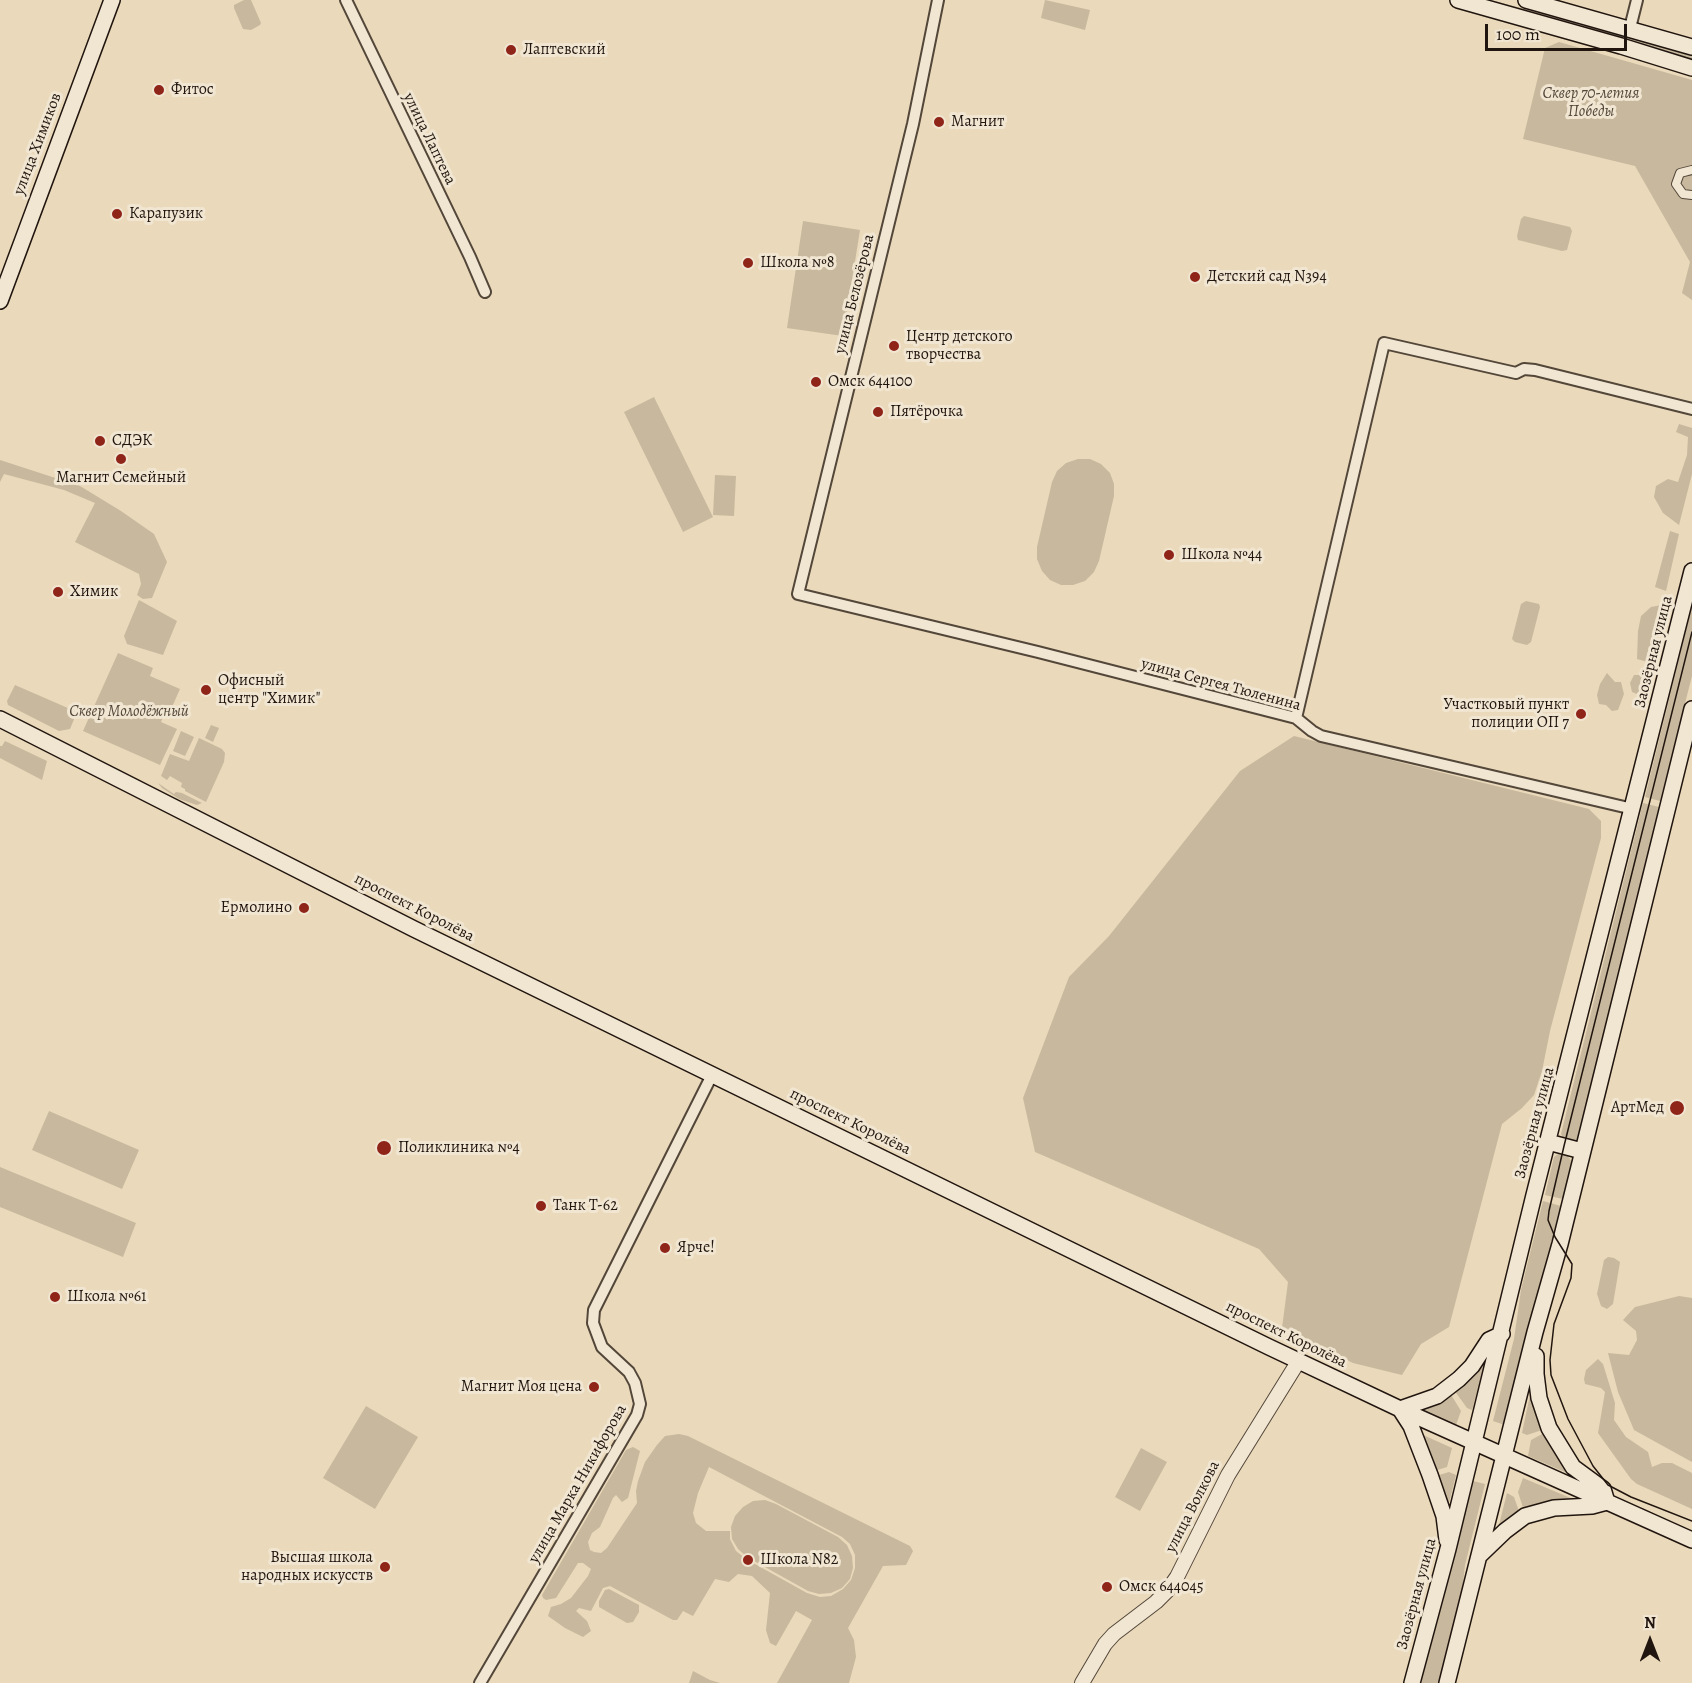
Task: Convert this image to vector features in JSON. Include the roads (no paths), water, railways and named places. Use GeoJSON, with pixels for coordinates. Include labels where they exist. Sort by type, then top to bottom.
{"type":"FeatureCollection","features":[{"type":"Feature","properties":{"kind":"main road","name":"улица Химиков"},"geometry":{"type":"LineString","coordinates":[[0,301],[112,0]]}},
{"type":"Feature","properties":{"kind":"main road"},"geometry":{"type":"LineString","coordinates":[[1458,0],[1692,68]]}},
{"type":"Feature","properties":{"kind":"main road"},"geometry":{"type":"LineString","coordinates":[[1526,0],[1692,47]]}},
{"type":"Feature","properties":{"kind":"main road","name":"Заозёрная улица"},"geometry":{"type":"LineString","coordinates":[[1412,1683],[1448,1549],[1692,571]]}},
{"type":"Feature","properties":{"kind":"main road"},"geometry":{"type":"LineString","coordinates":[[1448,1683],[1692,709]]}},
{"type":"Feature","properties":{"kind":"main road","name":"проспект Королёва"},"geometry":{"type":"LineString","coordinates":[[0,719],[414,929],[1298,1362],[1692,1540]]}},
{"type":"Feature","properties":{"kind":"main road"},"geometry":{"type":"LineString","coordinates":[[1548,1142],[1582,1151]]}},
{"type":"Feature","properties":{"kind":"main road"},"geometry":{"type":"LineString","coordinates":[[1479,1557],[1505,1531],[1525,1516],[1554,1508],[1592,1506],[1608,1502],[1603,1489],[1573,1467],[1549,1428],[1539,1398],[1536,1374],[1536,1332]]}},
{"type":"Feature","properties":{"kind":"main road"},"geometry":{"type":"LineString","coordinates":[[1448,1549],[1444,1516],[1430,1475],[1411,1426],[1400,1409],[1437,1396],[1472,1366],[1489,1340],[1502,1334]]}},
{"type":"Feature","properties":{"kind":"street","name":"улица Лаптева"},"geometry":{"type":"LineString","coordinates":[[346,0],[485,292]]}},
{"type":"Feature","properties":{"kind":"street","name":"улица Белозёрова"},"geometry":{"type":"LineString","coordinates":[[798,594],[913,124],[938,0]]}},
{"type":"Feature","properties":{"kind":"street"},"geometry":{"type":"LineString","coordinates":[[1630,28],[1637,0]]}},
{"type":"Feature","properties":{"kind":"street"},"geometry":{"type":"LineString","coordinates":[[1692,170],[1680,173],[1676,184],[1680,192],[1692,195]]}},
{"type":"Feature","properties":{"kind":"street"},"geometry":{"type":"LineString","coordinates":[[1296,718],[1384,343],[1516,373],[1524,369],[1535,370],[1692,409]]}},
{"type":"Feature","properties":{"kind":"street","name":"улица Сергея Тюленина"},"geometry":{"type":"LineString","coordinates":[[798,594],[1296,718],[1321,736],[1633,809]]}},
{"type":"Feature","properties":{"kind":"street","name":"улица Марка Никифорова"},"geometry":{"type":"LineString","coordinates":[[480,1683],[639,1410],[639,1394],[632,1378],[602,1347],[597,1337],[593,1323],[594,1311],[712,1075]]}},
{"type":"Feature","properties":{"kind":"street","name":"улица Волкова"},"geometry":{"type":"LineString","coordinates":[[1082,1683],[1105,1644],[1114,1634],[1156,1602],[1177,1577],[1228,1475],[1298,1362]]}},
{"type":"Feature","properties":{"kind":"tram line"},"geometry":{"type":"LineString","coordinates":[[1692,632],[1564,1146],[1548,1220],[1555,1237],[1572,1264],[1571,1278],[1554,1324],[1550,1360],[1551,1375],[1568,1419],[1593,1466],[1608,1485],[1631,1497],[1692,1521]]}},
{"type":"Feature","properties":{"kind":"place","name":"Лаптевский"},"geometry":{"type":"Point","coordinates":[511,50]}},
{"type":"Feature","properties":{"kind":"place","name":"Фитос"},"geometry":{"type":"Point","coordinates":[159,90]}},
{"type":"Feature","properties":{"kind":"place","name":"Магнит"},"geometry":{"type":"Point","coordinates":[939,122]}},
{"type":"Feature","properties":{"kind":"place","name":"Карапузик"},"geometry":{"type":"Point","coordinates":[117,214]}},
{"type":"Feature","properties":{"kind":"place","name":"Школа №8"},"geometry":{"type":"Point","coordinates":[748,263]}},
{"type":"Feature","properties":{"kind":"place","name":"Детский сад N394"},"geometry":{"type":"Point","coordinates":[1195,277]}},
{"type":"Feature","properties":{"kind":"place","name":"Центр детского творчества"},"geometry":{"type":"Point","coordinates":[894,346]}},
{"type":"Feature","properties":{"kind":"place","name":"Омск 644100"},"geometry":{"type":"Point","coordinates":[816,382]}},
{"type":"Feature","properties":{"kind":"place","name":"Пятёрочка"},"geometry":{"type":"Point","coordinates":[878,412]}},
{"type":"Feature","properties":{"kind":"place","name":"СДЭК"},"geometry":{"type":"Point","coordinates":[100,441]}},
{"type":"Feature","properties":{"kind":"place","name":"Магнит Семейный"},"geometry":{"type":"Point","coordinates":[121,459]}},
{"type":"Feature","properties":{"kind":"place","name":"Школа №44"},"geometry":{"type":"Point","coordinates":[1169,555]}},
{"type":"Feature","properties":{"kind":"place","name":"Химик"},"geometry":{"type":"Point","coordinates":[58,592]}},
{"type":"Feature","properties":{"kind":"place","name":"Офисный центр \"Химик\""},"geometry":{"type":"Point","coordinates":[206,690]}},
{"type":"Feature","properties":{"kind":"place","name":"Участковый пункт полиции ОП 7"},"geometry":{"type":"Point","coordinates":[1581,714]}},
{"type":"Feature","properties":{"kind":"place","name":"Ермолино"},"geometry":{"type":"Point","coordinates":[304,908]}},
{"type":"Feature","properties":{"kind":"place","name":"АртМед"},"geometry":{"type":"Point","coordinates":[1677,1108]}},
{"type":"Feature","properties":{"kind":"place","name":"Поликлиника №4"},"geometry":{"type":"Point","coordinates":[384,1148]}},
{"type":"Feature","properties":{"kind":"place","name":"Танк Т-62"},"geometry":{"type":"Point","coordinates":[541,1206]}},
{"type":"Feature","properties":{"kind":"place","name":"Ярче!"},"geometry":{"type":"Point","coordinates":[665,1248]}},
{"type":"Feature","properties":{"kind":"place","name":"Школа №61"},"geometry":{"type":"Point","coordinates":[55,1297]}},
{"type":"Feature","properties":{"kind":"place","name":"Магнит Моя цена"},"geometry":{"type":"Point","coordinates":[594,1387]}},
{"type":"Feature","properties":{"kind":"place","name":"Школа N82"},"geometry":{"type":"Point","coordinates":[748,1560]}},
{"type":"Feature","properties":{"kind":"place","name":"Высшая школа народных искусств"},"geometry":{"type":"Point","coordinates":[385,1567]}},
{"type":"Feature","properties":{"kind":"place","name":"Омск 644045"},"geometry":{"type":"Point","coordinates":[1107,1587]}},
{"type":"Feature","properties":{"kind":"park label","name":"Сквер 70-летия Победы"},"geometry":{"type":"Point","coordinates":[1591,103]}},
{"type":"Feature","properties":{"kind":"park label","name":"Сквер Молодёжный"},"geometry":{"type":"Point","coordinates":[129,712]}}]}
